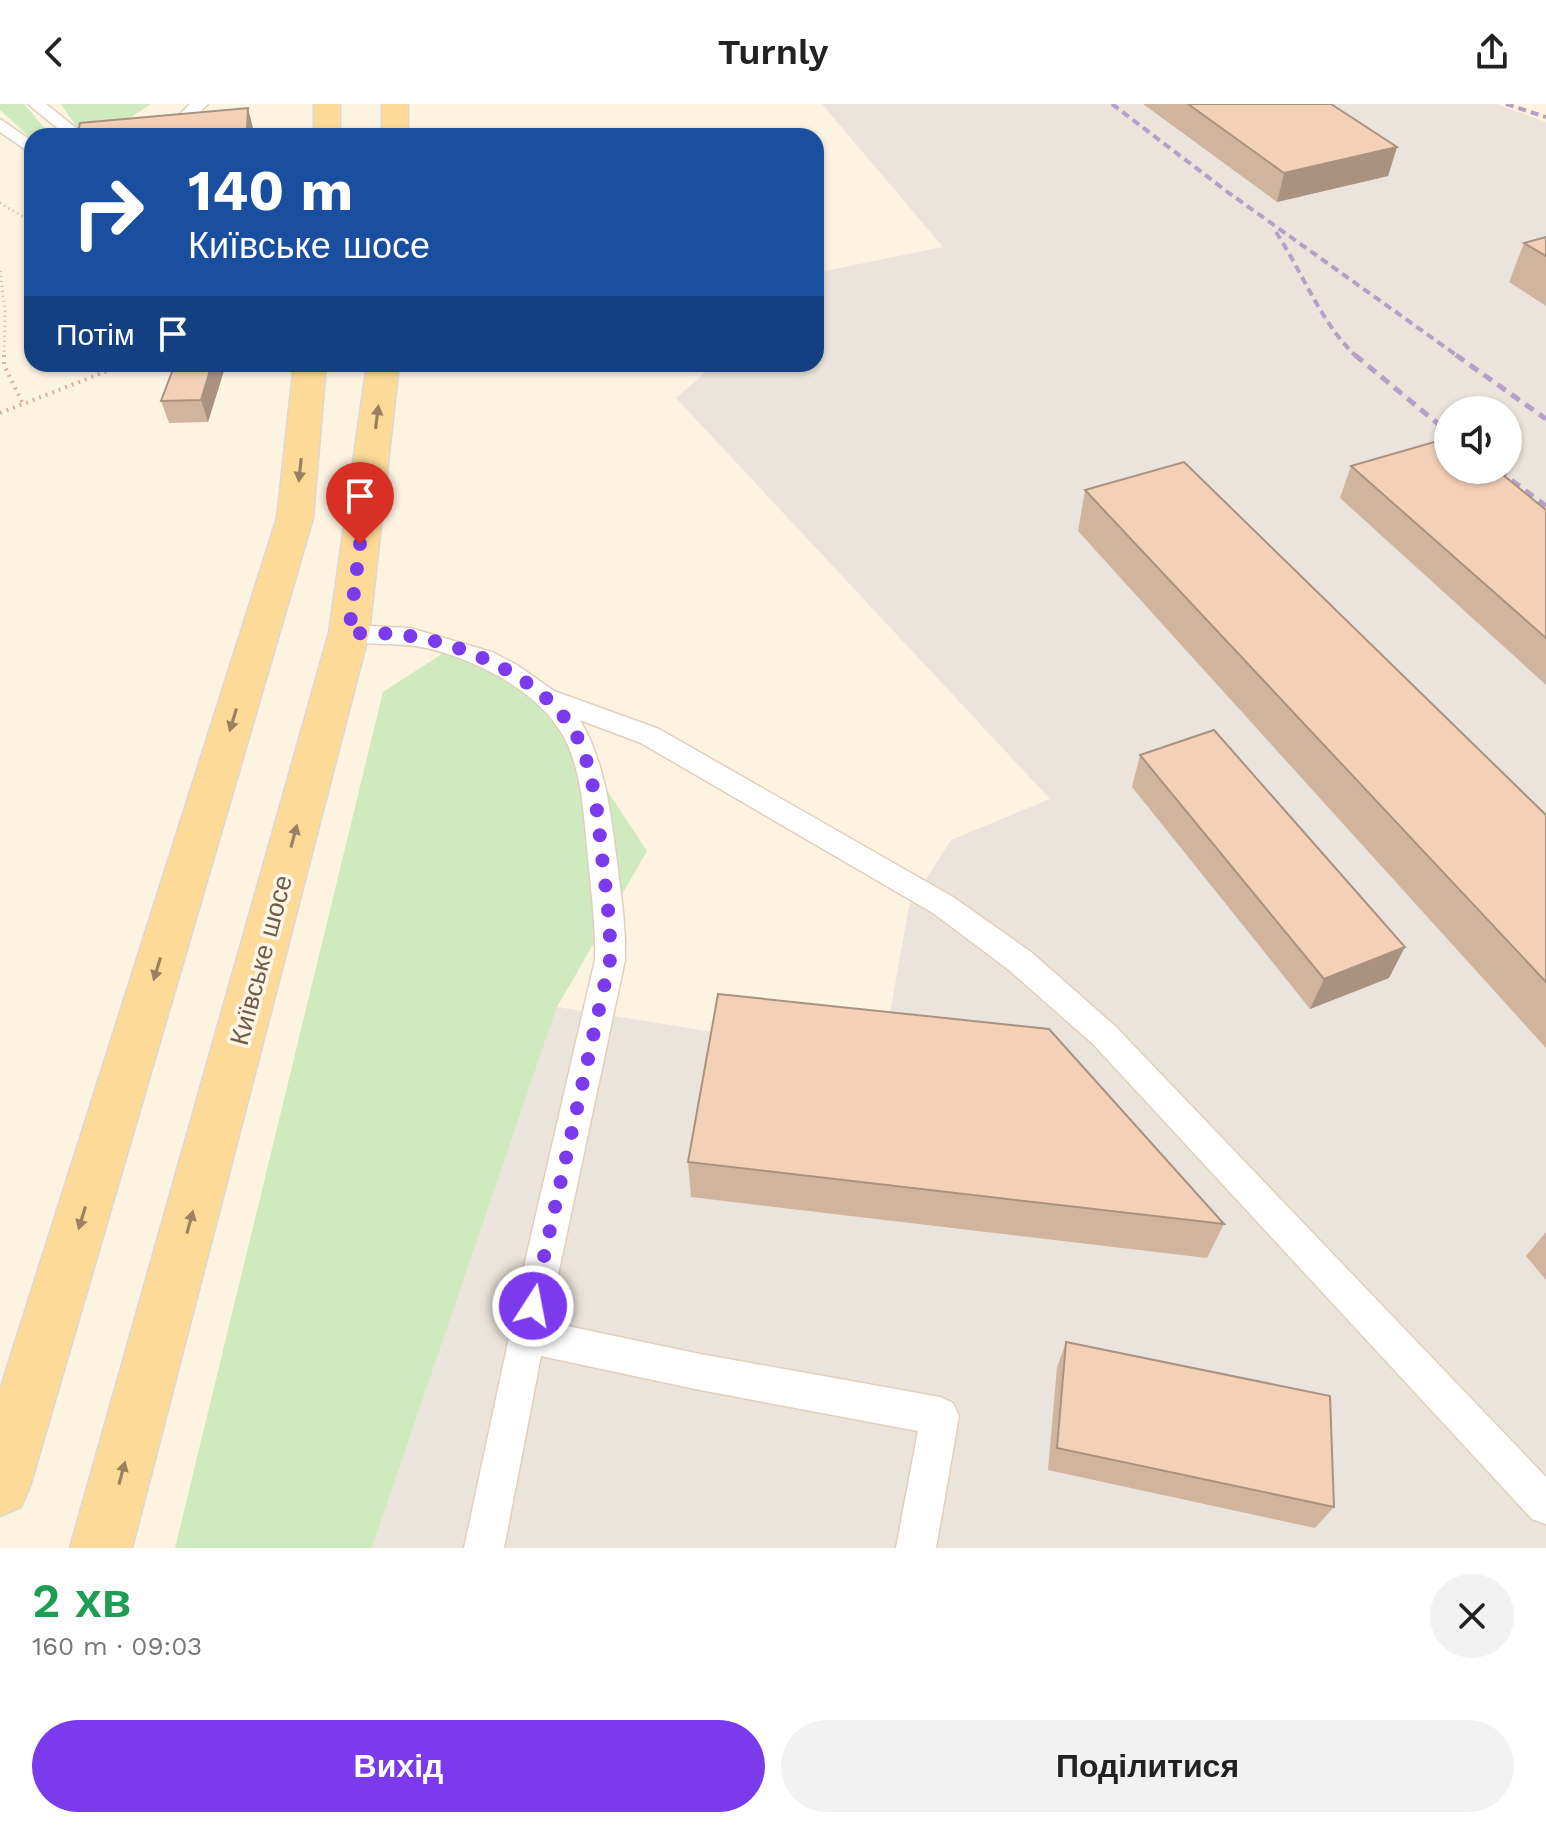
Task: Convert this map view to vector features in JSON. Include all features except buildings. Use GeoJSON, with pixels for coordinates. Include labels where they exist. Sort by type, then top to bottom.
{"type":"FeatureCollection","features":[{"type":"Feature","properties":{"kind":"main road"},"geometry":{"type":"LineString","coordinates":[[327,104],[327,128]]}},
{"type":"Feature","properties":{"kind":"main road"},"geometry":{"type":"LineString","coordinates":[[395,104],[395,128]]}},
{"type":"Feature","properties":{"kind":"main road"},"geometry":{"type":"LineString","coordinates":[[0,1486],[295,518],[309,372]]}},
{"type":"Feature","properties":{"kind":"main road","name":"Київське шосе"},"geometry":{"type":"LineString","coordinates":[[101,1548],[349,633],[382,372]]}},
{"type":"Feature","properties":{"kind":"lane"},"geometry":{"type":"LineString","coordinates":[[36,104],[68,128]]}},
{"type":"Feature","properties":{"kind":"lane"},"geometry":{"type":"LineString","coordinates":[[187,128],[188,114],[200,104]]}},
{"type":"Feature","properties":{"kind":"lane"},"geometry":{"type":"LineString","coordinates":[[0,124],[24,143]]}},
{"type":"Feature","properties":{"kind":"lane"},"geometry":{"type":"LineString","coordinates":[[349,633],[408,635],[446,644],[515,677],[544,697],[565,719],[579,742],[595,795],[612,925],[610,960],[527,1335],[484,1548]]}},
{"type":"Feature","properties":{"kind":"lane"},"geometry":{"type":"LineString","coordinates":[[544,697],[650,736],[943,905],[1020,961],[1104,1035],[1546,1505]]}},
{"type":"Feature","properties":{"kind":"lane"},"geometry":{"type":"LineString","coordinates":[[527,1335],[700,1372],[940,1416],[916,1548]]}},
{"type":"Feature","properties":{"kind":"path"},"geometry":{"type":"LineString","coordinates":[[0,203],[24,217]]}},
{"type":"Feature","properties":{"kind":"path"},"geometry":{"type":"LineString","coordinates":[[0,271],[5,311],[4,365],[23,404]]}},
{"type":"Feature","properties":{"kind":"path"},"geometry":{"type":"LineString","coordinates":[[0,413],[105,372]]}},
{"type":"Feature","properties":{"kind":"shaded area"},"geometry":{"type":"Polygon","coordinates":[[[822,104],[1496,104],[1546,122],[1546,1548],[372,1548],[557,1007],[720,1033],[885,1041],[909,906],[951,840],[1050,799],[676,398],[706,372],[824,372],[824,271],[943,247],[822,104]]]}},
{"type":"Feature","properties":{"kind":"green space"},"geometry":{"type":"Polygon","coordinates":[[[0,104],[24,104],[44,128],[24,128],[24,132],[0,110],[0,104]]]}},
{"type":"Feature","properties":{"kind":"green space"},"geometry":{"type":"Polygon","coordinates":[[[61,104],[151,104],[115,128],[76,126],[61,104]]]}},
{"type":"Feature","properties":{"kind":"green space"},"geometry":{"type":"Polygon","coordinates":[[[448,650],[547,699],[647,851],[557,1007],[372,1548],[175,1548],[383,692],[448,650]]]}},
{"type":"Feature","properties":{"kind":"railway"},"geometry":{"type":"LineString","coordinates":[[1112,104],[1229,193],[1459,357]]}},
{"type":"Feature","properties":{"kind":"railway"},"geometry":{"type":"LineString","coordinates":[[1506,104],[1546,117]]}},
{"type":"Feature","properties":{"kind":"railway"},"geometry":{"type":"LineString","coordinates":[[1276,232],[1323,314],[1355,355]]}},
{"type":"Feature","properties":{"kind":"railway"},"geometry":{"type":"LineString","coordinates":[[1355,355],[1434,420]]}},
{"type":"Feature","properties":{"kind":"railway"},"geometry":{"type":"LineString","coordinates":[[1456,355],[1546,419]]}},
{"type":"Feature","properties":{"kind":"railway"},"geometry":{"type":"LineString","coordinates":[[1517,484],[1546,506]]}},
{"type":"Feature","properties":{"kind":"route"},"geometry":{"type":"LineString","coordinates":[[360,544],[349,633],[408,635],[446,644],[515,677],[544,697],[565,719],[579,742],[595,795],[612,925],[610,960],[533,1306]]}}]}
